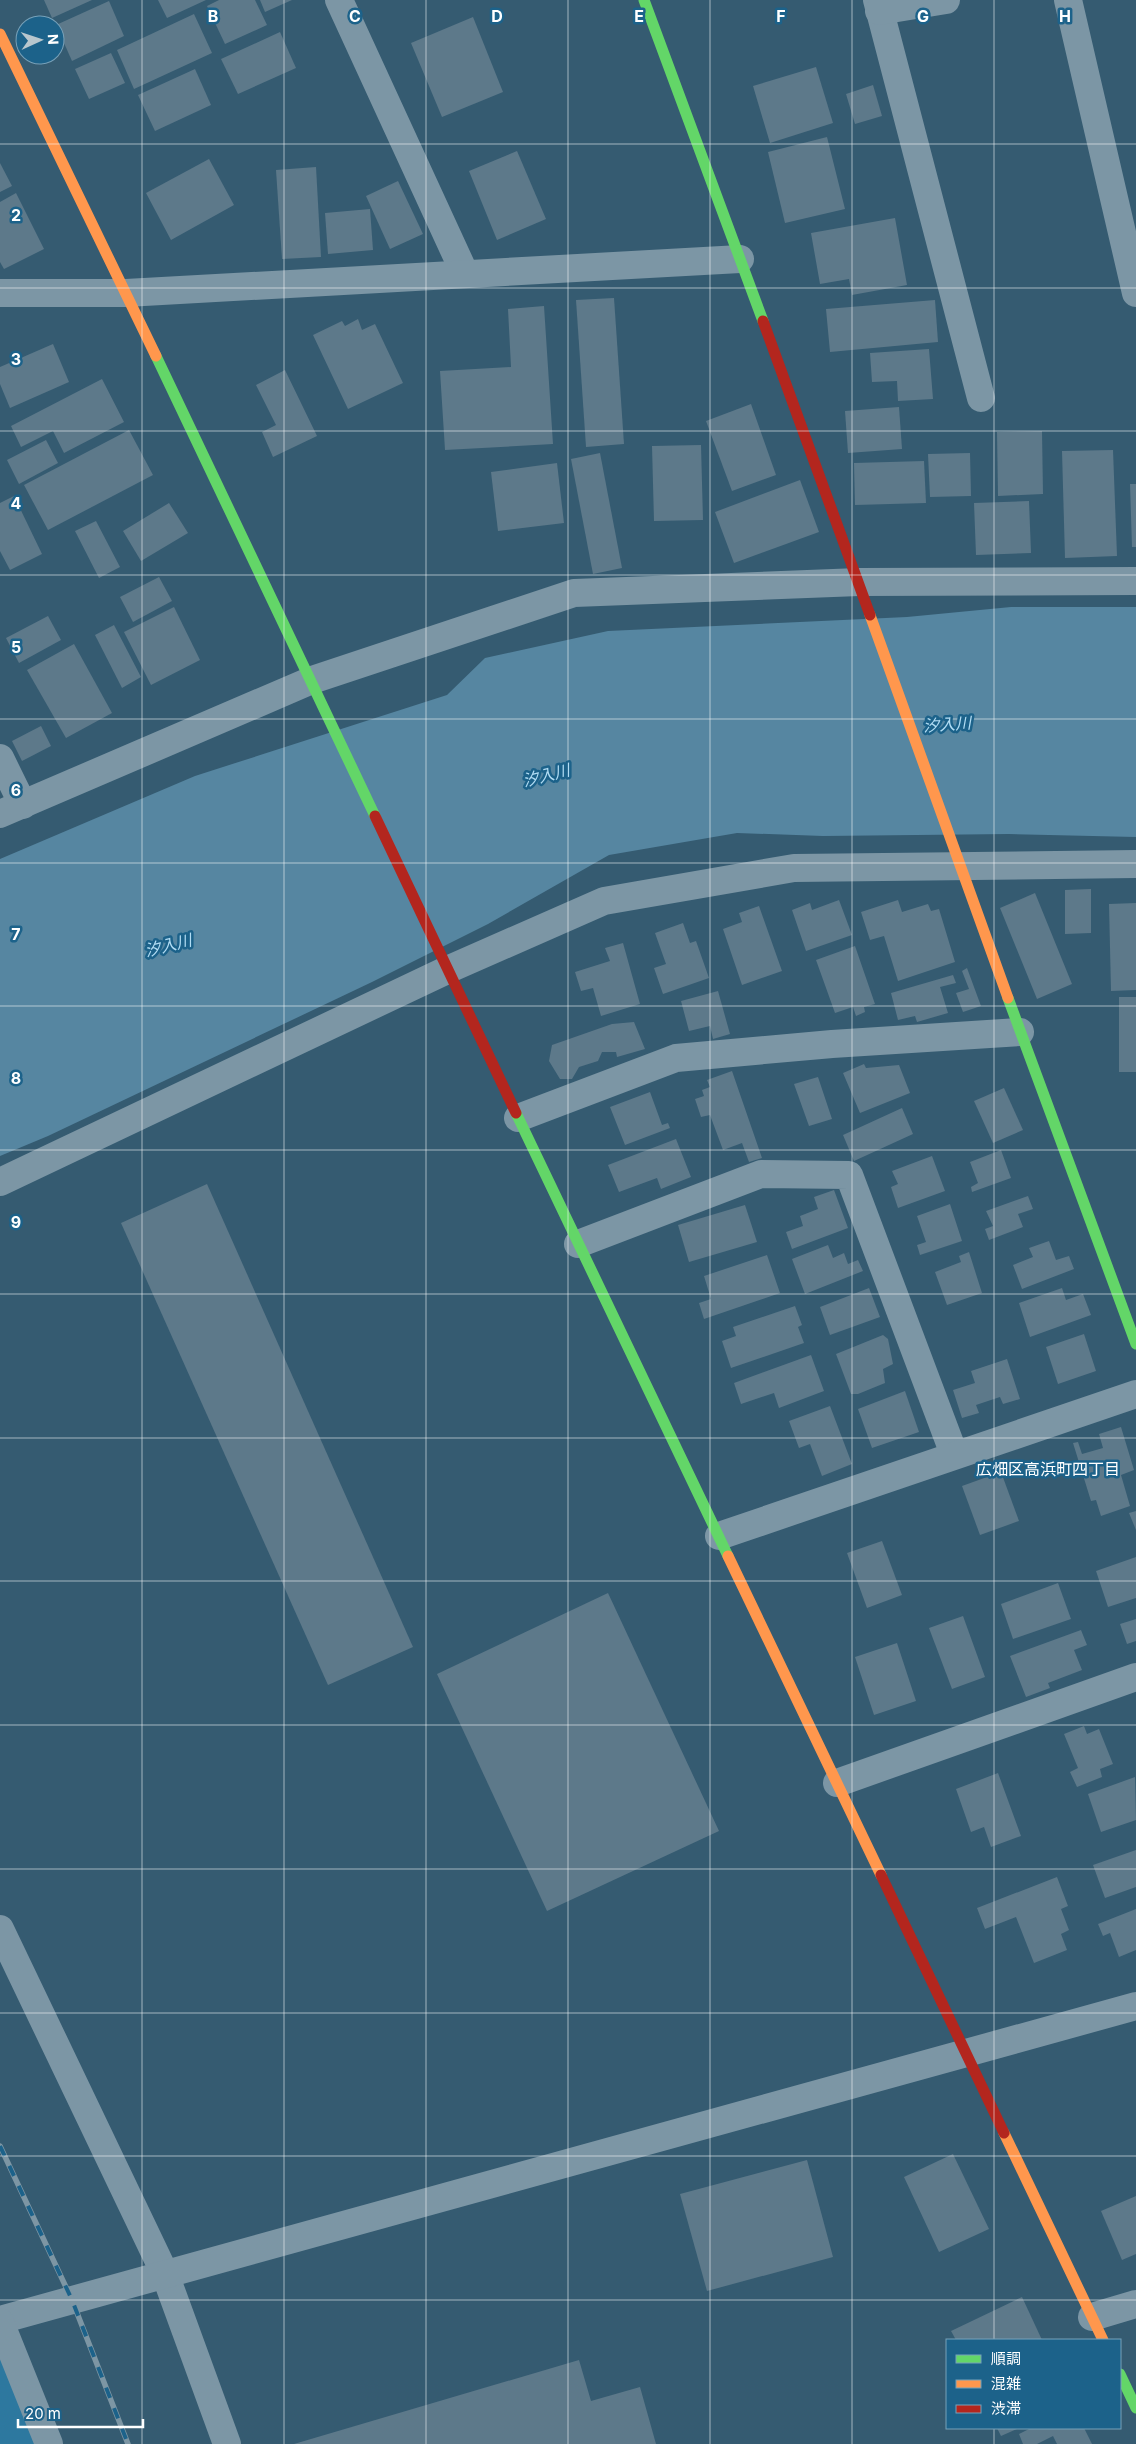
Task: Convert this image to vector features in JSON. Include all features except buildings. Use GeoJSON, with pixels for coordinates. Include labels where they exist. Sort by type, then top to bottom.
{"type":"FeatureCollection","features":[{"type":"Feature","properties":{"kind":"street"},"geometry":{"type":"LineString","coordinates":[[339,0],[465,274]]}},
{"type":"Feature","properties":{"kind":"street"},"geometry":{"type":"LineString","coordinates":[[644,0],[859,582],[959,867],[1136,1344]]}},
{"type":"Feature","properties":{"kind":"street"},"geometry":{"type":"LineString","coordinates":[[946,0],[878,5],[981,398]]}},
{"type":"Feature","properties":{"kind":"street"},"geometry":{"type":"LineString","coordinates":[[1068,0],[1136,293]]}},
{"type":"Feature","properties":{"kind":"street"},"geometry":{"type":"LineString","coordinates":[[0,34],[312,680],[447,970],[1098,2329],[1136,2304]]}},
{"type":"Feature","properties":{"kind":"street"},"geometry":{"type":"LineString","coordinates":[[0,293],[126,293],[740,259]]}},
{"type":"Feature","properties":{"kind":"street"},"geometry":{"type":"LineString","coordinates":[[0,758],[11,809],[312,680],[574,592],[859,582],[1136,580]]}},
{"type":"Feature","properties":{"kind":"street"},"geometry":{"type":"LineString","coordinates":[[0,1182],[447,970],[604,901],[794,868],[1136,864]]}},
{"type":"Feature","properties":{"kind":"street"},"geometry":{"type":"LineString","coordinates":[[518,1118],[676,1058],[832,1044],[1020,1032]]}},
{"type":"Feature","properties":{"kind":"street"},"geometry":{"type":"LineString","coordinates":[[578,1244],[761,1174],[849,1175],[954,1454]]}},
{"type":"Feature","properties":{"kind":"street"},"geometry":{"type":"LineString","coordinates":[[719,1536],[954,1454],[1136,1394]]}},
{"type":"Feature","properties":{"kind":"street"},"geometry":{"type":"LineString","coordinates":[[837,1783],[1136,1677]]}},
{"type":"Feature","properties":{"kind":"street"},"geometry":{"type":"LineString","coordinates":[[0,1930],[165,2274],[227,2444]]}},
{"type":"Feature","properties":{"kind":"street"},"geometry":{"type":"LineString","coordinates":[[49,2444],[0,2321],[1136,2006]]}},
{"type":"Feature","properties":{"kind":"street"},"geometry":{"type":"LineString","coordinates":[[1121,2376],[1136,2408]]}},
{"type":"Feature","properties":{"kind":"shaded area"},"geometry":{"type":"Polygon","coordinates":[[[0,2357],[35,2444],[0,2444],[0,2357]]]}},
{"type":"Feature","properties":{"kind":"water","name":"汐入川"},"geometry":{"type":"Polygon","coordinates":[[[1011,607],[1136,607],[1136,837],[1009,834],[823,836],[737,833],[609,855],[488,924],[372,982],[48,1136],[0,1156],[0,859],[195,776],[447,695],[485,658],[608,631],[907,617],[1011,607]]]}},
{"type":"Feature","properties":{"kind":"railway"},"geometry":{"type":"LineString","coordinates":[[0,2146],[72,2300],[128,2444]]}},
{"type":"Feature","properties":{"kind":"traffic: fast"},"geometry":{"type":"LineString","coordinates":[[644,0],[763,321]]}},
{"type":"Feature","properties":{"kind":"traffic: fast"},"geometry":{"type":"LineString","coordinates":[[156,356],[375,816]]}},
{"type":"Feature","properties":{"kind":"traffic: fast"},"geometry":{"type":"LineString","coordinates":[[1008,998],[1136,1344]]}},
{"type":"Feature","properties":{"kind":"traffic: fast"},"geometry":{"type":"LineString","coordinates":[[516,1113],[728,1556]]}},
{"type":"Feature","properties":{"kind":"traffic: fast"},"geometry":{"type":"LineString","coordinates":[[1121,2376],[1136,2408]]}},
{"type":"Feature","properties":{"kind":"traffic: slow"},"geometry":{"type":"LineString","coordinates":[[0,34],[156,356]]}},
{"type":"Feature","properties":{"kind":"traffic: slow"},"geometry":{"type":"LineString","coordinates":[[870,615],[1008,998]]}},
{"type":"Feature","properties":{"kind":"traffic: slow"},"geometry":{"type":"LineString","coordinates":[[728,1556],[881,1875]]}},
{"type":"Feature","properties":{"kind":"traffic: slow"},"geometry":{"type":"LineString","coordinates":[[1004,2133],[1103,2339]]}},
{"type":"Feature","properties":{"kind":"traffic: jam"},"geometry":{"type":"LineString","coordinates":[[763,321],[870,615]]}},
{"type":"Feature","properties":{"kind":"traffic: jam"},"geometry":{"type":"LineString","coordinates":[[375,816],[516,1113]]}},
{"type":"Feature","properties":{"kind":"traffic: jam"},"geometry":{"type":"LineString","coordinates":[[881,1875],[1004,2133]]}},
{"type":"Feature","properties":{"kind":"district","name":"広畑区高浜町四丁目"},"geometry":{"type":"Point","coordinates":[1048,1469]}}]}
